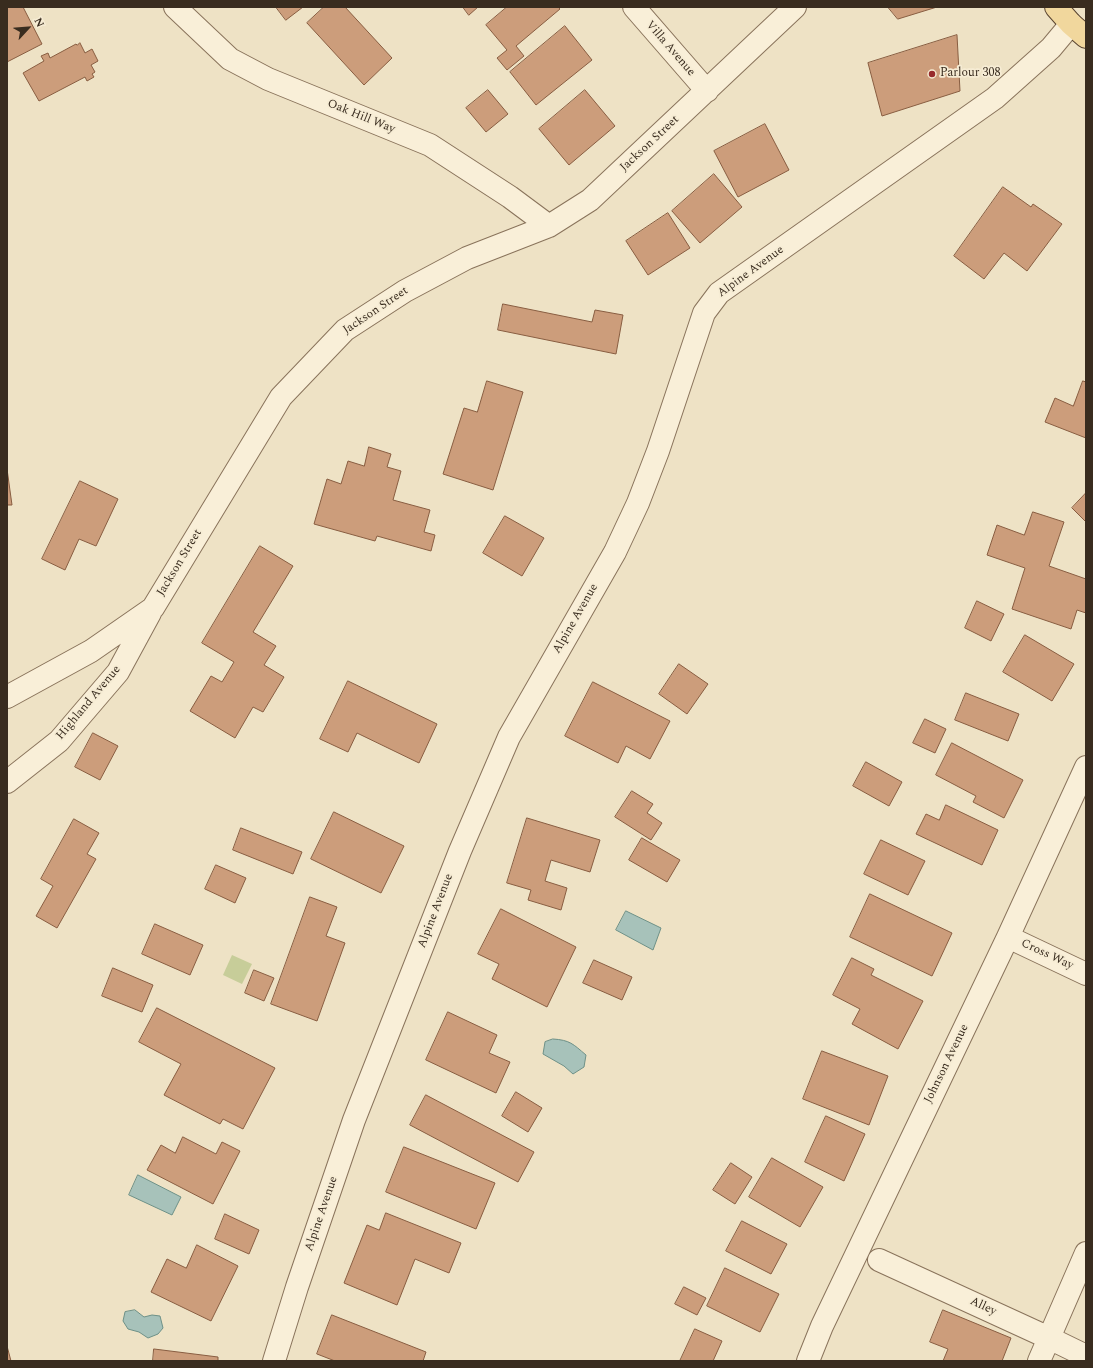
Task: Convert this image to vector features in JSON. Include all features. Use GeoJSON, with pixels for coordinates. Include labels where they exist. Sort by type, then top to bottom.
{"type":"FeatureCollection","features":[{"type":"Feature","properties":{"kind":"main road"},"geometry":{"type":"LineString","coordinates":[[1056,7],[1079,30]]}},
{"type":"Feature","properties":{"kind":"street","name":"Oak Hill Way"},"geometry":{"type":"LineString","coordinates":[[175,7],[230,60],[268,79],[430,145],[510,197],[549,226]]}},
{"type":"Feature","properties":{"kind":"street","name":"Villa Avenue"},"geometry":{"type":"LineString","coordinates":[[634,7],[707,91]]}},
{"type":"Feature","properties":{"kind":"street","name":"Jackson Street"},"geometry":{"type":"LineString","coordinates":[[7,696],[91,651],[153,608],[281,397],[345,330],[405,290],[467,258],[549,226],[590,200],[795,7]]}},
{"type":"Feature","properties":{"kind":"street","name":"Alpine Avenue"},"geometry":{"type":"LineString","coordinates":[[274,1361],[297,1287],[354,1120],[460,851],[509,737],[615,552],[638,503],[658,451],[704,313],[719,292],[995,98],[1051,48],[1079,30]]}},
{"type":"Feature","properties":{"kind":"street","name":"Highland Avenue"},"geometry":{"type":"LineString","coordinates":[[7,782],[59,741],[118,672],[153,608]]}},
{"type":"Feature","properties":{"kind":"street","name":"Johnson Avenue"},"geometry":{"type":"LineString","coordinates":[[808,1361],[822,1326],[1008,937],[1086,767]]}},
{"type":"Feature","properties":{"kind":"street","name":"Cross Way"},"geometry":{"type":"LineString","coordinates":[[1008,937],[1086,974]]}},
{"type":"Feature","properties":{"kind":"street"},"geometry":{"type":"LineString","coordinates":[[1039,1361],[1086,1253]]}},
{"type":"Feature","properties":{"kind":"street","name":"Alley"},"geometry":{"type":"LineString","coordinates":[[879,1260],[1086,1356]]}},
{"type":"Feature","properties":{"kind":"green space"},"geometry":{"type":"Polygon","coordinates":[[[232,955],[252,964],[242,984],[223,975],[232,955]]]}},
{"type":"Feature","properties":{"kind":"water"},"geometry":{"type":"Polygon","coordinates":[[[626,911],[661,928],[653,950],[616,930],[626,911]]]}},
{"type":"Feature","properties":{"kind":"water"},"geometry":{"type":"Polygon","coordinates":[[[553,1039],[564,1040],[571,1043],[586,1055],[584,1067],[573,1074],[564,1066],[543,1054],[545,1042],[553,1039]]]}},
{"type":"Feature","properties":{"kind":"water"},"geometry":{"type":"Polygon","coordinates":[[[138,1175],[181,1197],[172,1215],[129,1195],[138,1175]]]}},
{"type":"Feature","properties":{"kind":"water"},"geometry":{"type":"Polygon","coordinates":[[[135,1310],[144,1317],[152,1315],[160,1316],[163,1328],[158,1334],[148,1338],[139,1332],[128,1329],[123,1321],[125,1312],[135,1310]]]}},
{"type":"Feature","properties":{"kind":"building"},"geometry":{"type":"Polygon","coordinates":[[[7,7],[23,7],[42,44],[7,62],[7,7]]]}},
{"type":"Feature","properties":{"kind":"building"},"geometry":{"type":"Polygon","coordinates":[[[276,7],[303,7],[286,20],[276,7]]]}},
{"type":"Feature","properties":{"kind":"building"},"geometry":{"type":"Polygon","coordinates":[[[324,7],[345,7],[392,58],[364,85],[307,23],[324,7]]]}},
{"type":"Feature","properties":{"kind":"building"},"geometry":{"type":"Polygon","coordinates":[[[463,7],[478,7],[469,15],[463,7]]]}},
{"type":"Feature","properties":{"kind":"building"},"geometry":{"type":"Polygon","coordinates":[[[507,7],[558,7],[560,9],[516,46],[524,56],[507,70],[497,58],[507,50],[486,25],[507,7]]]}},
{"type":"Feature","properties":{"kind":"building"},"geometry":{"type":"Polygon","coordinates":[[[888,7],[937,7],[898,19],[888,7]]]}},
{"type":"Feature","properties":{"kind":"building"},"geometry":{"type":"Polygon","coordinates":[[[565,26],[592,60],[536,105],[510,72],[565,26]]]}},
{"type":"Feature","properties":{"kind":"building"},"geometry":{"type":"Polygon","coordinates":[[[957,35],[960,91],[882,116],[868,63],[957,35]]]}},
{"type":"Feature","properties":{"kind":"building"},"geometry":{"type":"Polygon","coordinates":[[[80,43],[85,53],[92,49],[98,61],[91,65],[95,72],[92,74],[94,77],[87,81],[85,77],[39,101],[23,73],[44,61],[41,56],[48,53],[50,58],[80,43]]]}},
{"type":"Feature","properties":{"kind":"building"},"geometry":{"type":"Polygon","coordinates":[[[488,90],[508,114],[486,132],[466,108],[488,90]]]}},
{"type":"Feature","properties":{"kind":"building"},"geometry":{"type":"Polygon","coordinates":[[[585,90],[615,126],[569,165],[539,129],[585,90]]]}},
{"type":"Feature","properties":{"kind":"building"},"geometry":{"type":"Polygon","coordinates":[[[765,124],[789,170],[738,197],[714,151],[765,124]]]}},
{"type":"Feature","properties":{"kind":"building"},"geometry":{"type":"Polygon","coordinates":[[[714,174],[742,207],[700,243],[672,211],[714,174]]]}},
{"type":"Feature","properties":{"kind":"building"},"geometry":{"type":"Polygon","coordinates":[[[1003,187],[1031,207],[1033,204],[1062,224],[1027,271],[1004,253],[984,279],[954,256],[1003,187]]]}},
{"type":"Feature","properties":{"kind":"building"},"geometry":{"type":"Polygon","coordinates":[[[668,213],[690,248],[648,275],[626,241],[668,213]]]}},
{"type":"Feature","properties":{"kind":"building"},"geometry":{"type":"Polygon","coordinates":[[[503,304],[592,322],[595,310],[623,315],[616,354],[498,330],[503,304]]]}},
{"type":"Feature","properties":{"kind":"building"},"geometry":{"type":"Polygon","coordinates":[[[487,381],[523,392],[493,490],[443,474],[464,408],[477,412],[487,381]]]}},
{"type":"Feature","properties":{"kind":"building"},"geometry":{"type":"Polygon","coordinates":[[[1083,381],[1086,382],[1086,438],[1045,422],[1055,398],[1073,406],[1083,381]]]}},
{"type":"Feature","properties":{"kind":"building"},"geometry":{"type":"Polygon","coordinates":[[[369,447],[391,454],[387,467],[401,471],[393,500],[430,510],[424,532],[435,535],[431,551],[377,536],[375,541],[314,524],[327,479],[341,484],[348,461],[364,466],[369,447]]]}},
{"type":"Feature","properties":{"kind":"building"},"geometry":{"type":"Polygon","coordinates":[[[7,469],[12,505],[7,505],[7,469]]]}},
{"type":"Feature","properties":{"kind":"building"},"geometry":{"type":"Polygon","coordinates":[[[80,481],[118,499],[96,546],[79,539],[65,570],[42,559],[80,481]]]}},
{"type":"Feature","properties":{"kind":"building"},"geometry":{"type":"Polygon","coordinates":[[[1086,493],[1086,522],[1072,508],[1086,493]]]}},
{"type":"Feature","properties":{"kind":"building"},"geometry":{"type":"Polygon","coordinates":[[[1033,512],[1064,522],[1049,566],[1086,579],[1086,613],[1077,610],[1071,629],[1012,609],[1025,568],[987,555],[997,525],[1024,535],[1033,512]]]}},
{"type":"Feature","properties":{"kind":"building"},"geometry":{"type":"Polygon","coordinates":[[[505,516],[544,538],[522,576],[483,553],[505,516]]]}},
{"type":"Feature","properties":{"kind":"building"},"geometry":{"type":"Polygon","coordinates":[[[260,546],[293,566],[253,632],[276,646],[264,665],[284,677],[263,712],[253,707],[235,738],[190,711],[211,676],[222,682],[234,662],[202,643],[260,546]]]}},
{"type":"Feature","properties":{"kind":"building"},"geometry":{"type":"Polygon","coordinates":[[[977,601],[1004,614],[991,641],[965,628],[977,601]]]}},
{"type":"Feature","properties":{"kind":"building"},"geometry":{"type":"Polygon","coordinates":[[[1025,635],[1074,664],[1052,701],[1003,672],[1025,635]]]}},
{"type":"Feature","properties":{"kind":"building"},"geometry":{"type":"Polygon","coordinates":[[[679,664],[708,684],[687,714],[659,694],[679,664]]]}},
{"type":"Feature","properties":{"kind":"building"},"geometry":{"type":"Polygon","coordinates":[[[348,681],[437,724],[419,763],[357,733],[348,752],[320,739],[348,681]]]}},
{"type":"Feature","properties":{"kind":"building"},"geometry":{"type":"Polygon","coordinates":[[[593,682],[670,721],[650,759],[626,746],[618,763],[565,736],[593,682]]]}},
{"type":"Feature","properties":{"kind":"building"},"geometry":{"type":"Polygon","coordinates":[[[966,693],[1019,714],[1008,741],[955,720],[966,693]]]}},
{"type":"Feature","properties":{"kind":"building"},"geometry":{"type":"Polygon","coordinates":[[[925,719],[946,729],[935,753],[913,743],[925,719]]]}},
{"type":"Feature","properties":{"kind":"building"},"geometry":{"type":"Polygon","coordinates":[[[93,733],[118,746],[100,780],[75,767],[93,733]]]}},
{"type":"Feature","properties":{"kind":"building"},"geometry":{"type":"Polygon","coordinates":[[[952,743],[1023,780],[1004,818],[973,802],[976,796],[936,775],[952,743]]]}},
{"type":"Feature","properties":{"kind":"building"},"geometry":{"type":"Polygon","coordinates":[[[866,762],[902,782],[889,806],[853,786],[866,762]]]}},
{"type":"Feature","properties":{"kind":"building"},"geometry":{"type":"Polygon","coordinates":[[[632,791],[653,804],[647,813],[662,823],[651,840],[615,817],[632,791]]]}},
{"type":"Feature","properties":{"kind":"building"},"geometry":{"type":"Polygon","coordinates":[[[946,805],[998,830],[982,865],[916,834],[926,814],[939,820],[946,805]]]}},
{"type":"Feature","properties":{"kind":"building"},"geometry":{"type":"Polygon","coordinates":[[[334,812],[404,846],[381,893],[311,859],[334,812]]]}},
{"type":"Feature","properties":{"kind":"building"},"geometry":{"type":"Polygon","coordinates":[[[527,818],[600,840],[590,872],[551,860],[545,881],[567,888],[561,910],[528,900],[531,890],[507,883],[527,818]]]}},
{"type":"Feature","properties":{"kind":"building"},"geometry":{"type":"Polygon","coordinates":[[[74,819],[99,833],[87,854],[96,859],[57,928],[36,916],[53,886],[41,879],[74,819]]]}},
{"type":"Feature","properties":{"kind":"building"},"geometry":{"type":"Polygon","coordinates":[[[241,828],[302,852],[293,874],[233,850],[241,828]]]}},
{"type":"Feature","properties":{"kind":"building"},"geometry":{"type":"Polygon","coordinates":[[[642,838],[680,860],[667,882],[629,860],[642,838]]]}},
{"type":"Feature","properties":{"kind":"building"},"geometry":{"type":"Polygon","coordinates":[[[881,840],[925,861],[908,895],[864,874],[881,840]]]}},
{"type":"Feature","properties":{"kind":"building"},"geometry":{"type":"Polygon","coordinates":[[[216,865],[246,878],[235,903],[205,889],[216,865]]]}},
{"type":"Feature","properties":{"kind":"building"},"geometry":{"type":"Polygon","coordinates":[[[870,894],[952,933],[932,976],[850,937],[870,894]]]}},
{"type":"Feature","properties":{"kind":"building"},"geometry":{"type":"Polygon","coordinates":[[[310,897],[337,907],[326,936],[345,943],[317,1021],[271,1004],[310,897]]]}},
{"type":"Feature","properties":{"kind":"building"},"geometry":{"type":"Polygon","coordinates":[[[501,909],[576,947],[547,1007],[492,979],[499,964],[478,954],[501,909]]]}},
{"type":"Feature","properties":{"kind":"building"},"geometry":{"type":"Polygon","coordinates":[[[155,924],[203,945],[190,975],[142,954],[155,924]]]}},
{"type":"Feature","properties":{"kind":"building"},"geometry":{"type":"Polygon","coordinates":[[[852,958],[874,969],[871,975],[923,1001],[898,1049],[852,1024],[860,1009],[833,995],[852,958]]]}},
{"type":"Feature","properties":{"kind":"building"},"geometry":{"type":"Polygon","coordinates":[[[594,960],[632,977],[622,1000],[583,983],[594,960]]]}},
{"type":"Feature","properties":{"kind":"building"},"geometry":{"type":"Polygon","coordinates":[[[113,968],[153,985],[142,1012],[102,996],[113,968]]]}},
{"type":"Feature","properties":{"kind":"building"},"geometry":{"type":"Polygon","coordinates":[[[254,970],[274,978],[264,1001],[245,993],[254,970]]]}},
{"type":"Feature","properties":{"kind":"building"},"geometry":{"type":"Polygon","coordinates":[[[157,1008],[275,1068],[243,1129],[223,1119],[220,1124],[164,1095],[181,1064],[139,1042],[157,1008]]]}},
{"type":"Feature","properties":{"kind":"building"},"geometry":{"type":"Polygon","coordinates":[[[448,1012],[497,1035],[489,1053],[510,1062],[496,1093],[426,1060],[448,1012]]]}},
{"type":"Feature","properties":{"kind":"building"},"geometry":{"type":"Polygon","coordinates":[[[822,1051],[888,1076],[869,1125],[803,1099],[822,1051]]]}},
{"type":"Feature","properties":{"kind":"building"},"geometry":{"type":"Polygon","coordinates":[[[516,1092],[542,1108],[528,1132],[502,1116],[516,1092]]]}},
{"type":"Feature","properties":{"kind":"building"},"geometry":{"type":"Polygon","coordinates":[[[426,1095],[534,1152],[518,1182],[410,1125],[426,1095]]]}},
{"type":"Feature","properties":{"kind":"building"},"geometry":{"type":"Polygon","coordinates":[[[826,1116],[865,1134],[844,1181],[805,1162],[826,1116]]]}},
{"type":"Feature","properties":{"kind":"building"},"geometry":{"type":"Polygon","coordinates":[[[183,1137],[216,1154],[222,1142],[240,1151],[213,1204],[147,1170],[161,1145],[175,1153],[183,1137]]]}},
{"type":"Feature","properties":{"kind":"building"},"geometry":{"type":"Polygon","coordinates":[[[404,1147],[495,1183],[476,1229],[386,1192],[404,1147]]]}},
{"type":"Feature","properties":{"kind":"building"},"geometry":{"type":"Polygon","coordinates":[[[772,1158],[823,1187],[800,1227],[749,1197],[772,1158]]]}},
{"type":"Feature","properties":{"kind":"building"},"geometry":{"type":"Polygon","coordinates":[[[731,1163],[752,1177],[735,1204],[713,1190],[731,1163]]]}},
{"type":"Feature","properties":{"kind":"building"},"geometry":{"type":"Polygon","coordinates":[[[386,1213],[461,1243],[449,1273],[415,1259],[397,1305],[344,1283],[367,1225],[379,1230],[386,1213]]]}},
{"type":"Feature","properties":{"kind":"building"},"geometry":{"type":"Polygon","coordinates":[[[225,1214],[259,1230],[249,1254],[215,1239],[225,1214]]]}},
{"type":"Feature","properties":{"kind":"building"},"geometry":{"type":"Polygon","coordinates":[[[742,1221],[787,1244],[771,1274],[726,1251],[742,1221]]]}},
{"type":"Feature","properties":{"kind":"building"},"geometry":{"type":"Polygon","coordinates":[[[197,1245],[238,1266],[211,1321],[151,1292],[167,1259],[186,1268],[197,1245]]]}},
{"type":"Feature","properties":{"kind":"building"},"geometry":{"type":"Polygon","coordinates":[[[725,1268],[779,1294],[760,1332],[707,1306],[725,1268]]]}},
{"type":"Feature","properties":{"kind":"building"},"geometry":{"type":"Polygon","coordinates":[[[684,1287],[706,1298],[697,1315],[675,1304],[684,1287]]]}},
{"type":"Feature","properties":{"kind":"building"},"geometry":{"type":"Polygon","coordinates":[[[943,1310],[1011,1338],[1002,1361],[943,1361],[948,1349],[930,1342],[943,1310]]]}},
{"type":"Feature","properties":{"kind":"building"},"geometry":{"type":"Polygon","coordinates":[[[332,1315],[426,1352],[423,1361],[335,1361],[317,1354],[332,1315]]]}},
{"type":"Feature","properties":{"kind":"building"},"geometry":{"type":"Polygon","coordinates":[[[695,1329],[722,1341],[713,1361],[680,1361],[695,1329]]]}},
{"type":"Feature","properties":{"kind":"building"},"geometry":{"type":"Polygon","coordinates":[[[7,1346],[11,1361],[7,1361],[7,1346]]]}},
{"type":"Feature","properties":{"kind":"building"},"geometry":{"type":"Polygon","coordinates":[[[154,1349],[218,1357],[218,1361],[153,1361],[154,1349]]]}},
{"type":"Feature","properties":{"kind":"place","name":"Parlour 308"},"geometry":{"type":"Point","coordinates":[932,74]}}]}
